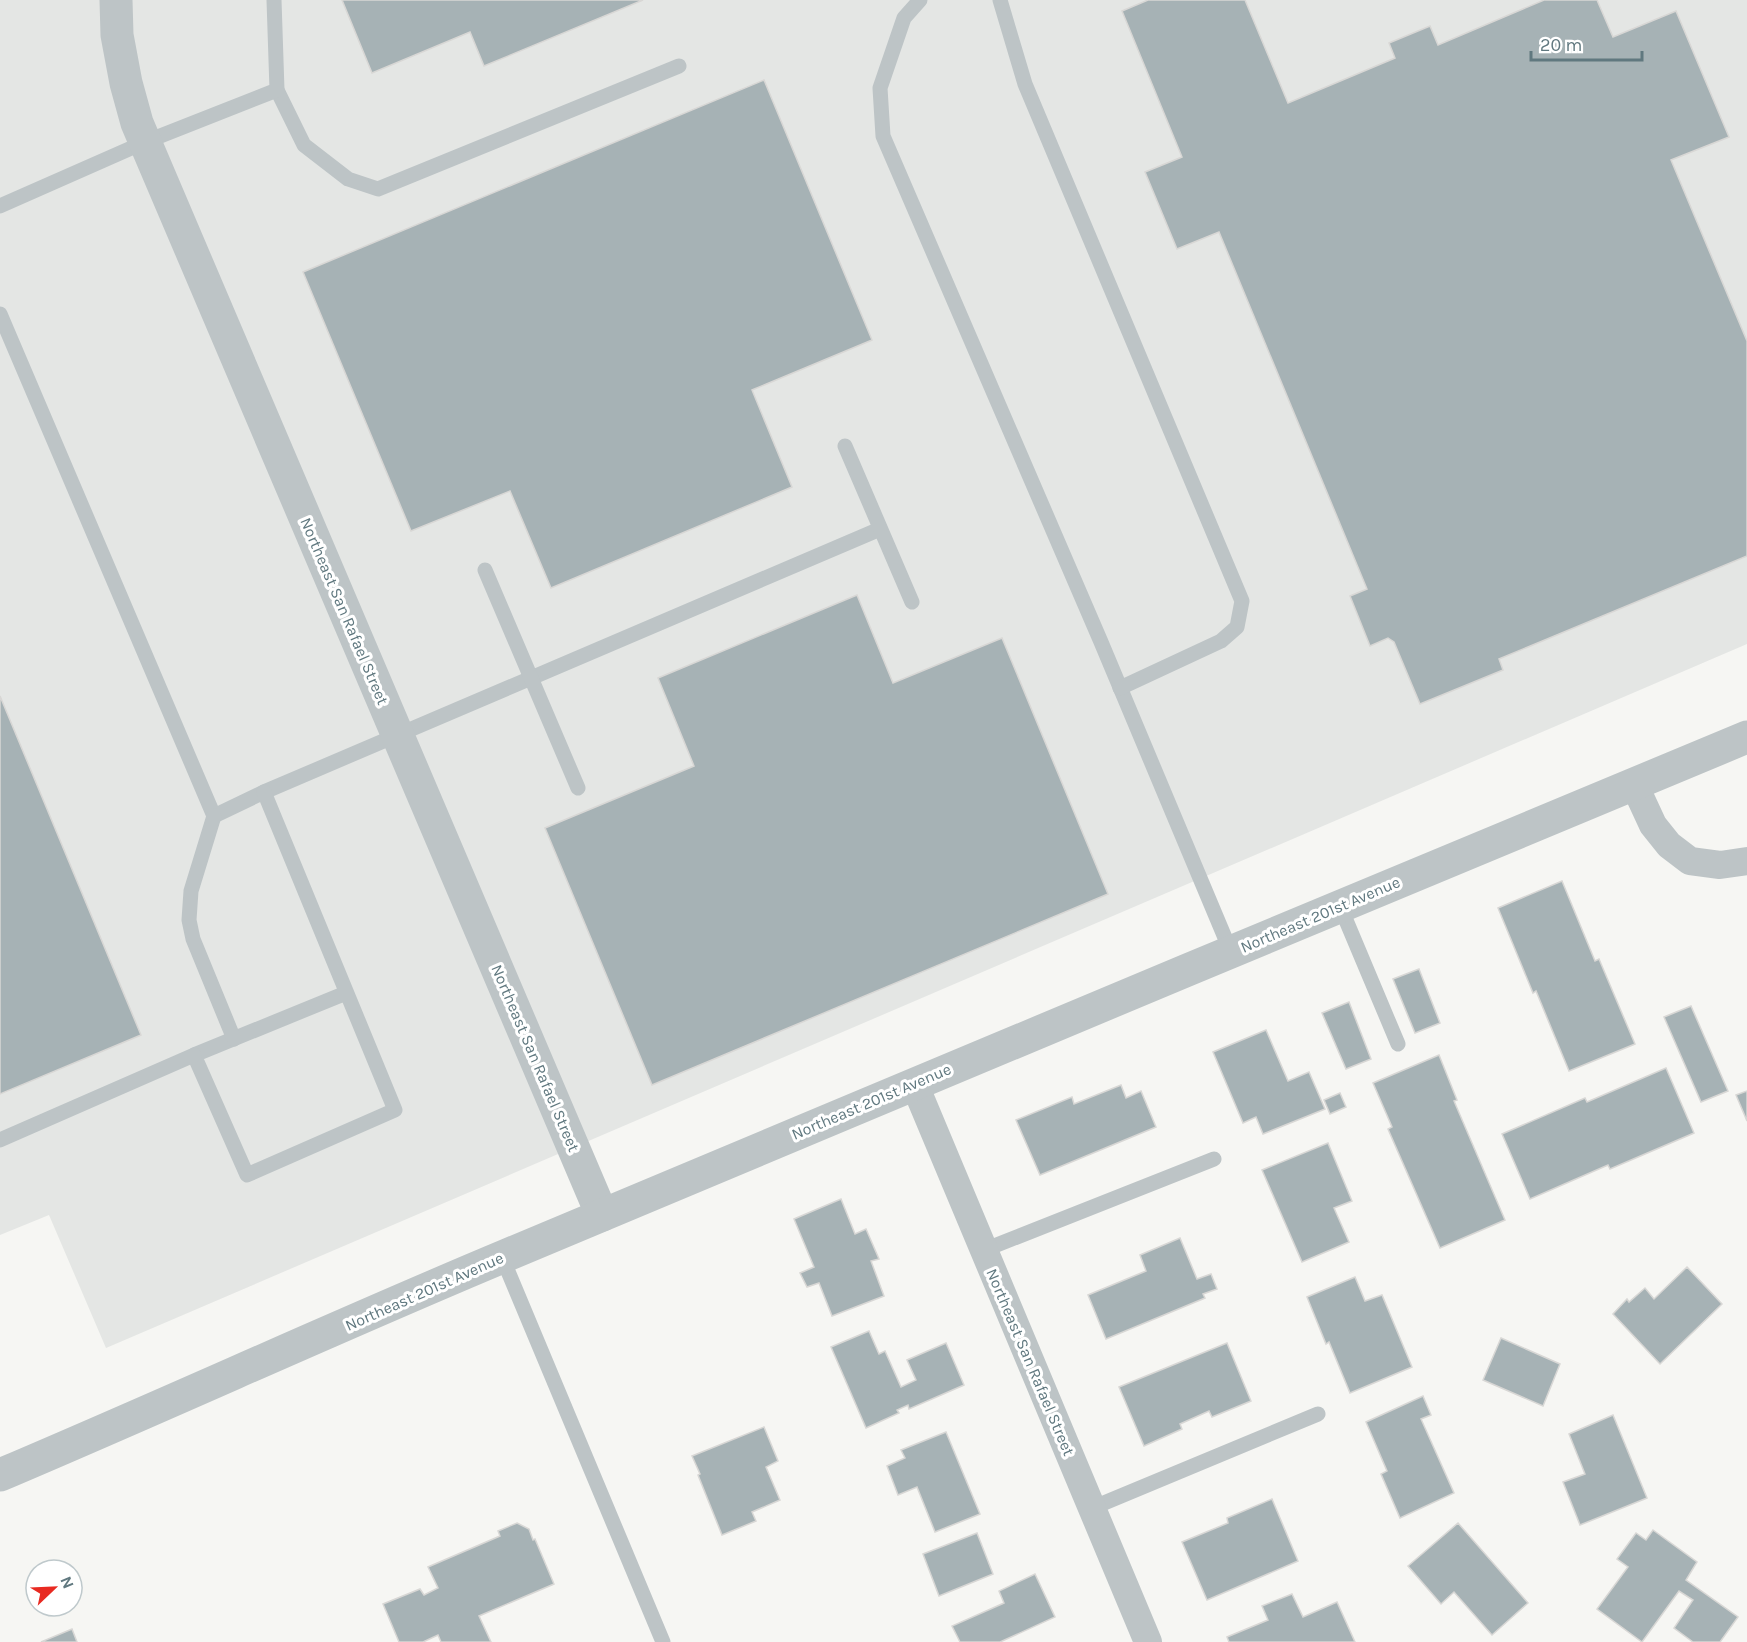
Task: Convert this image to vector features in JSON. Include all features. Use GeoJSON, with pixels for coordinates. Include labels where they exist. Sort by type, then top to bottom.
{"type":"FeatureCollection","features":[{"type":"Feature","properties":{"kind":"street","name":"Northeast San Rafael Street"},"geometry":{"type":"LineString","coordinates":[[116,0],[117,35],[137,123],[602,1215]]}},
{"type":"Feature","properties":{"kind":"street","name":"Northeast 201st Avenue"},"geometry":{"type":"LineString","coordinates":[[0,1475],[502,1257],[1747,737]]}},
{"type":"Feature","properties":{"kind":"street"},"geometry":{"type":"LineString","coordinates":[[1634,784],[1653,825],[1669,844],[1690,861],[1720,865],[1747,861]]}},
{"type":"Feature","properties":{"kind":"street","name":"Northeast San Rafael Street"},"geometry":{"type":"LineString","coordinates":[[914,1083],[1148,1642]]}},
{"type":"Feature","properties":{"kind":"lane"},"geometry":{"type":"LineString","coordinates":[[274,0],[277,90],[304,145],[348,179],[378,189],[679,66]]}},
{"type":"Feature","properties":{"kind":"lane"},"geometry":{"type":"LineString","coordinates":[[920,0],[904,18],[880,88],[883,136],[1231,952]]}},
{"type":"Feature","properties":{"kind":"lane"},"geometry":{"type":"LineString","coordinates":[[1000,0],[1025,84],[1242,601],[1237,627],[1221,641],[1120,688]]}},
{"type":"Feature","properties":{"kind":"lane"},"geometry":{"type":"LineString","coordinates":[[0,206],[145,142],[277,90]]}},
{"type":"Feature","properties":{"kind":"lane"},"geometry":{"type":"LineString","coordinates":[[0,314],[214,816],[191,891],[189,920],[193,939],[234,1039]]}},
{"type":"Feature","properties":{"kind":"lane"},"geometry":{"type":"LineString","coordinates":[[845,447],[912,602]]}},
{"type":"Feature","properties":{"kind":"lane"},"geometry":{"type":"LineString","coordinates":[[214,816],[264,792],[880,529]]}},
{"type":"Feature","properties":{"kind":"lane"},"geometry":{"type":"LineString","coordinates":[[486,570],[578,788]]}},
{"type":"Feature","properties":{"kind":"lane"},"geometry":{"type":"LineString","coordinates":[[194,1055],[247,1175],[394,1110],[264,792]]}},
{"type":"Feature","properties":{"kind":"lane"},"geometry":{"type":"LineString","coordinates":[[1340,906],[1398,1044]]}},
{"type":"Feature","properties":{"kind":"lane"},"geometry":{"type":"LineString","coordinates":[[0,1140],[194,1055],[346,993]]}},
{"type":"Feature","properties":{"kind":"lane"},"geometry":{"type":"LineString","coordinates":[[984,1250],[1214,1160]]}},
{"type":"Feature","properties":{"kind":"lane"},"geometry":{"type":"LineString","coordinates":[[502,1257],[663,1642]]}},
{"type":"Feature","properties":{"kind":"lane"},"geometry":{"type":"LineString","coordinates":[[1092,1508],[1318,1414]]}},
{"type":"Feature","properties":{"kind":"shaded area"},"geometry":{"type":"Polygon","coordinates":[[[0,0],[1747,0],[1747,644],[106,1348],[49,1215],[0,1235],[0,0]]]}},
{"type":"Feature","properties":{"kind":"building"},"geometry":{"type":"Polygon","coordinates":[[[342,0],[643,0],[484,66],[470,32],[372,73],[342,0]]]}},
{"type":"Feature","properties":{"kind":"building"},"geometry":{"type":"Polygon","coordinates":[[[1148,0],[1245,0],[1288,103],[1395,58],[1389,43],[1430,26],[1438,45],[1544,0],[1597,0],[1613,37],[1676,11],[1729,137],[1671,160],[1747,341],[1747,556],[1499,659],[1503,670],[1420,704],[1394,642],[1388,638],[1370,646],[1350,596],[1367,589],[1219,232],[1177,249],[1145,172],[1182,157],[1122,11],[1148,0]]]}},
{"type":"Feature","properties":{"kind":"building"},"geometry":{"type":"Polygon","coordinates":[[[764,80],[872,340],[752,390],[792,487],[551,588],[510,491],[411,531],[303,272],[764,80]]]}},
{"type":"Feature","properties":{"kind":"building"},"geometry":{"type":"Polygon","coordinates":[[[857,595],[893,683],[1002,638],[1108,894],[652,1085],[545,828],[694,766],[658,678],[857,595]]]}},
{"type":"Feature","properties":{"kind":"building"},"geometry":{"type":"Polygon","coordinates":[[[0,696],[141,1035],[0,1094],[0,696]]]}},
{"type":"Feature","properties":{"kind":"building"},"geometry":{"type":"Polygon","coordinates":[[[1562,881],[1595,961],[1599,959],[1635,1044],[1569,1071],[1536,991],[1533,993],[1498,908],[1562,881]]]}},
{"type":"Feature","properties":{"kind":"building"},"geometry":{"type":"Polygon","coordinates":[[[1419,969],[1440,1023],[1415,1033],[1393,979],[1419,969]]]}},
{"type":"Feature","properties":{"kind":"building"},"geometry":{"type":"Polygon","coordinates":[[[1349,1002],[1371,1059],[1346,1069],[1322,1013],[1349,1002]]]}},
{"type":"Feature","properties":{"kind":"building"},"geometry":{"type":"Polygon","coordinates":[[[1691,1006],[1728,1091],[1701,1102],[1664,1017],[1691,1006]]]}},
{"type":"Feature","properties":{"kind":"building"},"geometry":{"type":"Polygon","coordinates":[[[1266,1030],[1288,1081],[1309,1072],[1325,1109],[1263,1134],[1256,1117],[1243,1123],[1213,1052],[1266,1030]]]}},
{"type":"Feature","properties":{"kind":"building"},"geometry":{"type":"Polygon","coordinates":[[[1439,1055],[1457,1100],[1454,1101],[1505,1220],[1440,1248],[1388,1129],[1392,1127],[1373,1083],[1439,1055]]]}},
{"type":"Feature","properties":{"kind":"building"},"geometry":{"type":"Polygon","coordinates":[[[1666,1068],[1694,1133],[1610,1169],[1608,1165],[1530,1199],[1502,1134],[1585,1098],[1587,1102],[1666,1068]]]}},
{"type":"Feature","properties":{"kind":"building"},"geometry":{"type":"Polygon","coordinates":[[[1121,1085],[1126,1098],[1141,1091],[1156,1127],[1040,1175],[1016,1120],[1072,1097],[1074,1104],[1121,1085]]]}},
{"type":"Feature","properties":{"kind":"building"},"geometry":{"type":"Polygon","coordinates":[[[1747,1091],[1747,1121],[1736,1095],[1747,1091]]]}},
{"type":"Feature","properties":{"kind":"building"},"geometry":{"type":"Polygon","coordinates":[[[1340,1093],[1346,1107],[1330,1114],[1324,1100],[1340,1093]]]}},
{"type":"Feature","properties":{"kind":"building"},"geometry":{"type":"Polygon","coordinates":[[[1328,1143],[1352,1201],[1334,1208],[1349,1242],[1302,1262],[1262,1170],[1328,1143]]]}},
{"type":"Feature","properties":{"kind":"building"},"geometry":{"type":"Polygon","coordinates":[[[841,1199],[855,1234],[866,1229],[879,1259],[871,1261],[884,1296],[832,1316],[819,1283],[807,1287],[800,1273],[814,1267],[794,1219],[841,1199]]]}},
{"type":"Feature","properties":{"kind":"building"},"geometry":{"type":"Polygon","coordinates":[[[1180,1238],[1197,1279],[1211,1274],[1217,1289],[1203,1294],[1205,1298],[1106,1339],[1088,1295],[1146,1271],[1140,1255],[1180,1238]]]}},
{"type":"Feature","properties":{"kind":"building"},"geometry":{"type":"Polygon","coordinates":[[[1687,1267],[1722,1304],[1660,1364],[1613,1314],[1627,1299],[1629,1302],[1645,1288],[1654,1299],[1687,1267]]]}},
{"type":"Feature","properties":{"kind":"building"},"geometry":{"type":"Polygon","coordinates":[[[1355,1277],[1365,1301],[1382,1295],[1412,1367],[1350,1393],[1329,1342],[1326,1344],[1307,1297],[1355,1277]]]}},
{"type":"Feature","properties":{"kind":"building"},"geometry":{"type":"Polygon","coordinates":[[[869,1331],[879,1354],[885,1351],[901,1387],[916,1380],[907,1360],[946,1343],[964,1385],[909,1409],[908,1405],[897,1410],[899,1413],[866,1428],[831,1347],[869,1331]]]}},
{"type":"Feature","properties":{"kind":"building"},"geometry":{"type":"Polygon","coordinates":[[[1501,1338],[1560,1364],[1543,1406],[1483,1380],[1501,1338]]]}},
{"type":"Feature","properties":{"kind":"building"},"geometry":{"type":"Polygon","coordinates":[[[1227,1343],[1251,1401],[1212,1417],[1209,1411],[1180,1424],[1182,1429],[1144,1446],[1119,1387],[1227,1343]]]}},
{"type":"Feature","properties":{"kind":"building"},"geometry":{"type":"Polygon","coordinates":[[[1423,1396],[1431,1415],[1421,1419],[1454,1493],[1400,1518],[1381,1474],[1387,1471],[1366,1422],[1423,1396]]]}},
{"type":"Feature","properties":{"kind":"building"},"geometry":{"type":"Polygon","coordinates":[[[1613,1415],[1647,1498],[1580,1525],[1563,1482],[1585,1474],[1569,1434],[1613,1415]]]}},
{"type":"Feature","properties":{"kind":"building"},"geometry":{"type":"Polygon","coordinates":[[[764,1427],[778,1461],[766,1467],[780,1500],[752,1512],[756,1521],[722,1535],[692,1456],[764,1427]]]}},
{"type":"Feature","properties":{"kind":"building"},"geometry":{"type":"Polygon","coordinates":[[[946,1432],[980,1514],[935,1532],[917,1487],[898,1495],[887,1466],[905,1458],[901,1450],[946,1432]]]}},
{"type":"Feature","properties":{"kind":"building"},"geometry":{"type":"Polygon","coordinates":[[[1272,1499],[1298,1561],[1207,1600],[1182,1542],[1228,1523],[1227,1518],[1272,1499]]]}},
{"type":"Feature","properties":{"kind":"building"},"geometry":{"type":"Polygon","coordinates":[[[517,1523],[529,1529],[554,1584],[479,1616],[491,1642],[441,1642],[438,1635],[423,1642],[399,1642],[383,1604],[420,1589],[424,1595],[438,1588],[428,1567],[500,1536],[498,1531],[517,1523]]]}},
{"type":"Feature","properties":{"kind":"building"},"geometry":{"type":"Polygon","coordinates":[[[1458,1523],[1528,1603],[1492,1635],[1454,1592],[1441,1604],[1408,1566],[1458,1523]]]}},
{"type":"Feature","properties":{"kind":"building"},"geometry":{"type":"Polygon","coordinates":[[[1653,1530],[1697,1562],[1686,1580],[1738,1617],[1720,1642],[1693,1642],[1674,1628],[1693,1600],[1679,1591],[1642,1642],[1597,1609],[1628,1567],[1617,1559],[1636,1533],[1646,1540],[1653,1530]]]}},
{"type":"Feature","properties":{"kind":"building"},"geometry":{"type":"Polygon","coordinates":[[[977,1533],[993,1574],[939,1596],[923,1554],[977,1533]]]}},
{"type":"Feature","properties":{"kind":"building"},"geometry":{"type":"Polygon","coordinates":[[[1035,1574],[1055,1617],[1000,1642],[960,1642],[952,1626],[1004,1603],[999,1591],[1035,1574]]]}},
{"type":"Feature","properties":{"kind":"building"},"geometry":{"type":"Polygon","coordinates":[[[1292,1594],[1303,1617],[1337,1602],[1355,1642],[1229,1642],[1227,1637],[1268,1620],[1262,1606],[1292,1594]]]}},
{"type":"Feature","properties":{"kind":"building"},"geometry":{"type":"Polygon","coordinates":[[[72,1629],[77,1642],[41,1642],[72,1629]]]}}]}
